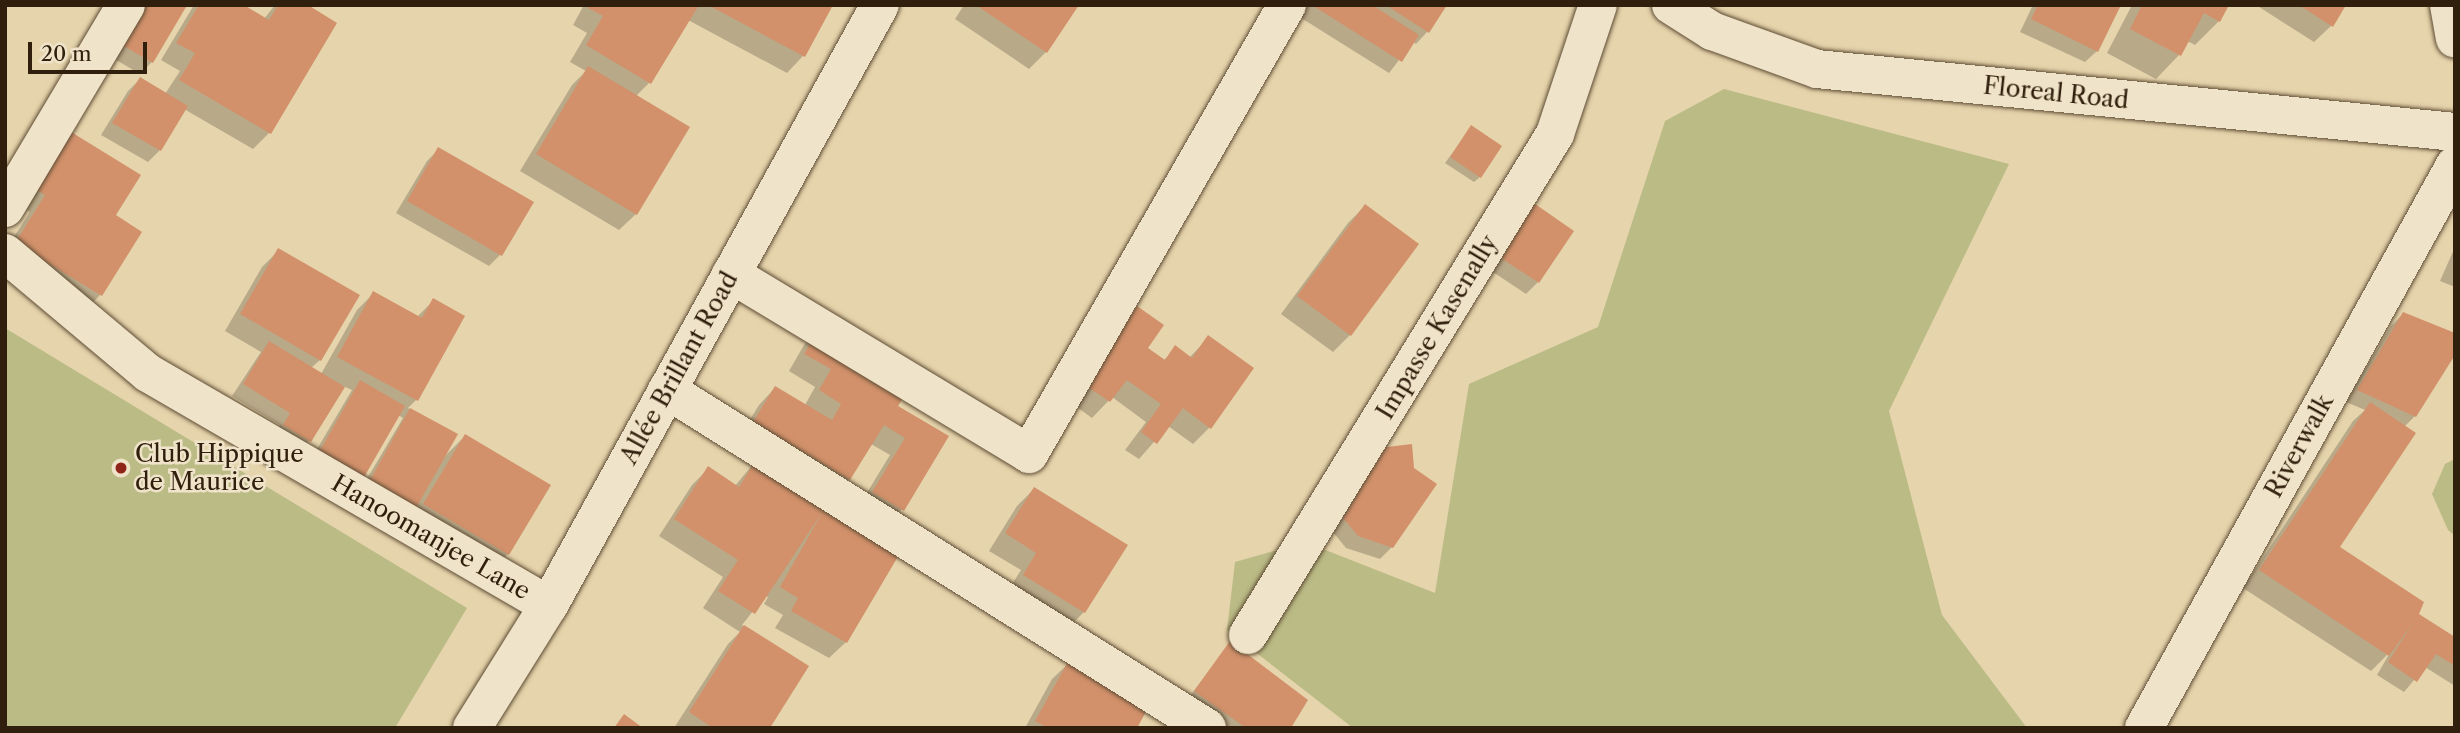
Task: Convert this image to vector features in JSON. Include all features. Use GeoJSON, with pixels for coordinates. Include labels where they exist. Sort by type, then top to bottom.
{"type":"FeatureCollection","features":[{"type":"Feature","properties":{"kind":"street"},"geometry":{"type":"LineString","coordinates":[[5,208],[126,5]]}},
{"type":"Feature","properties":{"kind":"street","name":"Allée Brillant Road"},"geometry":{"type":"LineString","coordinates":[[472,728],[549,606],[880,5]]}},
{"type":"Feature","properties":{"kind":"street"},"geometry":{"type":"LineString","coordinates":[[731,274],[1029,454],[1287,5]]}},
{"type":"Feature","properties":{"kind":"street","name":"Impasse Kasenally"},"geometry":{"type":"LineString","coordinates":[[1248,635],[1555,134],[1598,5]]}},
{"type":"Feature","properties":{"kind":"street","name":"Floreal Road"},"geometry":{"type":"LineString","coordinates":[[1671,5],[1712,31],[1816,69],[2455,132]]}},
{"type":"Feature","properties":{"kind":"street"},"geometry":{"type":"LineString","coordinates":[[2449,5],[2455,38]]}},
{"type":"Feature","properties":{"kind":"street","name":"Riverwalk"},"geometry":{"type":"LineString","coordinates":[[2144,728],[2455,165]]}},
{"type":"Feature","properties":{"kind":"street","name":"Hanoomanjee Lane"},"geometry":{"type":"LineString","coordinates":[[5,253],[148,373],[549,606]]}},
{"type":"Feature","properties":{"kind":"street"},"geometry":{"type":"LineString","coordinates":[[667,390],[1207,728]]}},
{"type":"Feature","properties":{"kind":"green space"},"geometry":{"type":"Polygon","coordinates":[[[1724,89],[2009,164],[1889,411],[1942,615],[2027,728],[1353,728],[1227,630],[1235,562],[1305,542],[1435,593],[1469,384],[1598,327],[1665,121],[1724,89]]]}},
{"type":"Feature","properties":{"kind":"green space","name":"Club Hippique de Maurice"},"geometry":{"type":"Polygon","coordinates":[[[5,328],[467,608],[395,728],[5,728],[5,328]]]}},
{"type":"Feature","properties":{"kind":"green space"},"geometry":{"type":"Polygon","coordinates":[[[2455,459],[2455,536],[2448,530],[2432,494],[2445,464],[2455,459]]]}},
{"type":"Feature","properties":{"kind":"building"},"geometry":{"type":"Polygon","coordinates":[[[139,5],[186,7],[153,63],[117,42],[139,5]]]}},
{"type":"Feature","properties":{"kind":"building"},"geometry":{"type":"Polygon","coordinates":[[[199,5],[244,5],[269,20],[278,5],[308,5],[337,23],[271,134],[179,80],[195,53],[176,43],[199,5]]]}},
{"type":"Feature","properties":{"kind":"building"},"geometry":{"type":"Polygon","coordinates":[[[589,5],[699,5],[651,84],[586,45],[603,16],[588,8],[589,5]]]}},
{"type":"Feature","properties":{"kind":"building"},"geometry":{"type":"Polygon","coordinates":[[[708,5],[833,5],[805,57],[708,5]]]}},
{"type":"Feature","properties":{"kind":"building"},"geometry":{"type":"Polygon","coordinates":[[[976,5],[1079,5],[1047,53],[976,5]]]}},
{"type":"Feature","properties":{"kind":"building"},"geometry":{"type":"Polygon","coordinates":[[[1312,5],[1372,5],[1419,35],[1402,62],[1312,5]]]}},
{"type":"Feature","properties":{"kind":"building"},"geometry":{"type":"Polygon","coordinates":[[[1386,5],[1447,5],[1429,33],[1386,5]]]}},
{"type":"Feature","properties":{"kind":"building"},"geometry":{"type":"Polygon","coordinates":[[[2038,5],[2121,5],[2098,52],[2031,19],[2038,5]]]}},
{"type":"Feature","properties":{"kind":"building"},"geometry":{"type":"Polygon","coordinates":[[[2142,5],[2229,5],[2220,22],[2204,13],[2181,56],[2130,29],[2142,5]]]}},
{"type":"Feature","properties":{"kind":"building"},"geometry":{"type":"Polygon","coordinates":[[[2299,5],[2346,5],[2333,27],[2299,5]]]}},
{"type":"Feature","properties":{"kind":"building"},"geometry":{"type":"Polygon","coordinates":[[[588,66],[690,127],[637,215],[536,154],[588,66]]]}},
{"type":"Feature","properties":{"kind":"building"},"geometry":{"type":"Polygon","coordinates":[[[140,77],[188,106],[161,151],[112,123],[140,77]]]}},
{"type":"Feature","properties":{"kind":"building"},"geometry":{"type":"Polygon","coordinates":[[[1471,125],[1502,146],[1481,178],[1450,157],[1471,125]]]}},
{"type":"Feature","properties":{"kind":"building"},"geometry":{"type":"Polygon","coordinates":[[[63,127],[141,175],[116,215],[142,232],[102,296],[15,243],[45,195],[28,184],[63,127]]]}},
{"type":"Feature","properties":{"kind":"building"},"geometry":{"type":"Polygon","coordinates":[[[438,147],[534,202],[502,256],[407,201],[438,147]]]}},
{"type":"Feature","properties":{"kind":"building"},"geometry":{"type":"Polygon","coordinates":[[[1525,197],[1574,231],[1539,283],[1489,250],[1525,197]]]}},
{"type":"Feature","properties":{"kind":"building"},"geometry":{"type":"Polygon","coordinates":[[[1365,204],[1419,244],[1351,336],[1297,296],[1365,204]]]}},
{"type":"Feature","properties":{"kind":"building"},"geometry":{"type":"Polygon","coordinates":[[[278,248],[360,295],[321,361],[240,314],[278,248]]]}},
{"type":"Feature","properties":{"kind":"building"},"geometry":{"type":"Polygon","coordinates":[[[373,291],[422,318],[433,298],[465,316],[418,401],[337,357],[373,291]]]}},
{"type":"Feature","properties":{"kind":"building"},"geometry":{"type":"Polygon","coordinates":[[[1137,306],[1164,325],[1148,348],[1165,360],[1175,345],[1192,358],[1208,335],[1254,368],[1211,429],[1183,408],[1157,444],[1141,432],[1161,404],[1127,380],[1110,402],[1082,383],[1137,306]]]}},
{"type":"Feature","properties":{"kind":"building"},"geometry":{"type":"Polygon","coordinates":[[[2403,312],[2455,333],[2455,355],[2416,417],[2357,390],[2403,312]]]}},
{"type":"Feature","properties":{"kind":"building"},"geometry":{"type":"Polygon","coordinates":[[[821,326],[913,382],[898,406],[949,436],[904,511],[872,492],[905,438],[884,425],[850,480],[753,422],[775,386],[832,420],[841,404],[819,390],[831,369],[804,354],[821,326]]]}},
{"type":"Feature","properties":{"kind":"building"},"geometry":{"type":"Polygon","coordinates":[[[269,341],[345,387],[311,442],[283,425],[290,413],[243,384],[269,341]]]}},
{"type":"Feature","properties":{"kind":"building"},"geometry":{"type":"Polygon","coordinates":[[[360,380],[405,406],[363,479],[318,454],[360,380]]]}},
{"type":"Feature","properties":{"kind":"building"},"geometry":{"type":"Polygon","coordinates":[[[2370,402],[2416,433],[2340,547],[2424,602],[2419,614],[2455,637],[2455,666],[2436,654],[2417,682],[2388,662],[2413,623],[2389,656],[2259,570],[2370,402]]]}},
{"type":"Feature","properties":{"kind":"building"},"geometry":{"type":"Polygon","coordinates":[[[410,408],[458,434],[416,508],[369,482],[410,408]]]}},
{"type":"Feature","properties":{"kind":"building"},"geometry":{"type":"Polygon","coordinates":[[[465,434],[551,485],[509,555],[423,504],[465,434]]]}},
{"type":"Feature","properties":{"kind":"building"},"geometry":{"type":"Polygon","coordinates":[[[1412,444],[1414,468],[1437,484],[1393,548],[1358,536],[1343,518],[1372,468],[1370,449],[1412,444]]]}},
{"type":"Feature","properties":{"kind":"building"},"geometry":{"type":"Polygon","coordinates":[[[762,450],[903,548],[847,643],[791,611],[798,598],[780,587],[823,511],[755,614],[718,591],[738,560],[674,519],[708,466],[739,487],[762,450]]]}},
{"type":"Feature","properties":{"kind":"building"},"geometry":{"type":"Polygon","coordinates":[[[1034,487],[1128,545],[1085,613],[1023,575],[1036,553],[1005,533],[1034,487]]]}},
{"type":"Feature","properties":{"kind":"building"},"geometry":{"type":"Polygon","coordinates":[[[744,625],[809,666],[770,728],[713,728],[689,712],[744,625]]]}},
{"type":"Feature","properties":{"kind":"building"},"geometry":{"type":"Polygon","coordinates":[[[1230,641],[1308,700],[1291,728],[1246,728],[1194,691],[1230,641]]]}},
{"type":"Feature","properties":{"kind":"building"},"geometry":{"type":"Polygon","coordinates":[[[1069,660],[1158,690],[1137,728],[1048,728],[1035,721],[1069,660]]]}},
{"type":"Feature","properties":{"kind":"building"},"geometry":{"type":"Polygon","coordinates":[[[624,714],[643,728],[614,728],[624,714]]]}},
{"type":"Feature","properties":{"kind":"place","name":"Club Hippique de Maurice"},"geometry":{"type":"Point","coordinates":[121,468]}}]}
